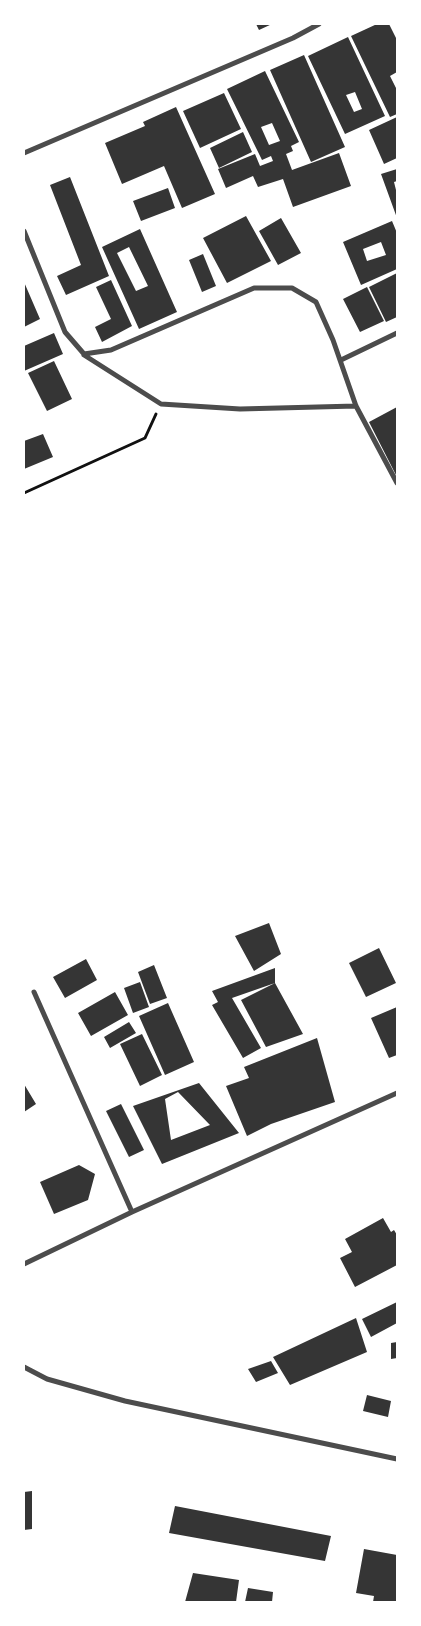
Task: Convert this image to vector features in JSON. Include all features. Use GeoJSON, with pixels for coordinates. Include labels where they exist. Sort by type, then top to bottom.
{"type":"FeatureCollection","features":[{"type":"Feature","properties":{"kind":"street"},"geometry":{"type":"LineString","coordinates":[[24,153],[293,38],[319,24]]}},
{"type":"Feature","properties":{"kind":"street"},"geometry":{"type":"LineString","coordinates":[[24,231],[65,332],[84,354],[161,404],[240,409],[356,406]]}},
{"type":"Feature","properties":{"kind":"street"},"geometry":{"type":"LineString","coordinates":[[84,354],[111,350],[254,288],[292,288],[316,302],[341,360],[356,406],[397,483]]}},
{"type":"Feature","properties":{"kind":"street"},"geometry":{"type":"LineString","coordinates":[[341,360],[397,333]]}},
{"type":"Feature","properties":{"kind":"street"},"geometry":{"type":"LineString","coordinates":[[34,992],[132,1212]]}},
{"type":"Feature","properties":{"kind":"street"},"geometry":{"type":"LineString","coordinates":[[24,1264],[132,1212],[397,1093]]}},
{"type":"Feature","properties":{"kind":"street"},"geometry":{"type":"LineString","coordinates":[[24,1367],[47,1379],[125,1400],[397,1459]]}},
{"type":"Feature","properties":{"kind":"path"},"geometry":{"type":"LineString","coordinates":[[24,493],[145,438],[161,404]]}},
{"type":"Feature","properties":{"kind":"building"},"geometry":{"type":"Polygon","coordinates":[[[256,24],[272,24],[259,30],[256,24]]]}},
{"type":"Feature","properties":{"kind":"building"},"geometry":{"type":"Polygon","coordinates":[[[377,24],[389,24],[397,40],[397,72],[390,76],[397,90],[397,114],[390,117],[351,36],[377,24]]]}},
{"type":"Feature","properties":{"kind":"building"},"geometry":{"type":"Polygon","coordinates":[[[348,37],[385,116],[345,134],[308,56],[348,37]],[[355,92],[346,95],[354,112],[362,109],[355,92]]]}},
{"type":"Feature","properties":{"kind":"building"},"geometry":{"type":"Polygon","coordinates":[[[304,55],[345,147],[311,162],[270,70],[304,55]]]}},
{"type":"Feature","properties":{"kind":"building"},"geometry":{"type":"Polygon","coordinates":[[[265,71],[299,142],[291,146],[293,151],[286,154],[292,170],[339,153],[351,186],[293,207],[283,179],[258,187],[253,176],[226,188],[218,169],[255,154],[260,166],[273,161],[271,156],[262,160],[227,89],[265,71]],[[272,123],[261,127],[269,145],[280,141],[272,123]]]}},
{"type":"Feature","properties":{"kind":"building"},"geometry":{"type":"Polygon","coordinates":[[[224,93],[241,129],[200,148],[183,111],[224,93]]]}},
{"type":"Feature","properties":{"kind":"building"},"geometry":{"type":"Polygon","coordinates":[[[176,107],[215,194],[182,208],[164,166],[122,184],[105,143],[145,126],[143,122],[176,107]]]}},
{"type":"Feature","properties":{"kind":"building"},"geometry":{"type":"Polygon","coordinates":[[[397,117],[397,158],[384,164],[369,130],[397,117]]]}},
{"type":"Feature","properties":{"kind":"building"},"geometry":{"type":"Polygon","coordinates":[[[243,132],[252,152],[219,168],[210,148],[243,132]]]}},
{"type":"Feature","properties":{"kind":"building"},"geometry":{"type":"Polygon","coordinates":[[[397,169],[397,181],[394,182],[397,194],[397,218],[381,174],[397,169]]]}},
{"type":"Feature","properties":{"kind":"building"},"geometry":{"type":"Polygon","coordinates":[[[70,177],[109,276],[66,295],[57,276],[81,265],[50,185],[70,177]]]}},
{"type":"Feature","properties":{"kind":"building"},"geometry":{"type":"Polygon","coordinates":[[[168,188],[175,208],[141,221],[133,201],[168,188]]]}},
{"type":"Feature","properties":{"kind":"building"},"geometry":{"type":"Polygon","coordinates":[[[246,216],[271,261],[227,283],[203,238],[246,216]]]}},
{"type":"Feature","properties":{"kind":"building"},"geometry":{"type":"Polygon","coordinates":[[[281,218],[301,253],[278,265],[259,231],[281,218]]]}},
{"type":"Feature","properties":{"kind":"building"},"geometry":{"type":"Polygon","coordinates":[[[392,221],[397,233],[397,269],[361,285],[343,242],[392,221]],[[381,242],[363,249],[367,261],[386,255],[381,242]]]}},
{"type":"Feature","properties":{"kind":"building"},"geometry":{"type":"Polygon","coordinates":[[[140,229],[177,312],[139,329],[102,247],[140,229]],[[129,247],[117,253],[136,291],[148,286],[129,247]]]}},
{"type":"Feature","properties":{"kind":"building"},"geometry":{"type":"Polygon","coordinates":[[[203,254],[216,286],[202,292],[189,260],[203,254]]]}},
{"type":"Feature","properties":{"kind":"building"},"geometry":{"type":"Polygon","coordinates":[[[397,273],[397,317],[386,322],[369,287],[397,273]]]}},
{"type":"Feature","properties":{"kind":"building"},"geometry":{"type":"Polygon","coordinates":[[[111,280],[132,326],[102,342],[95,327],[111,319],[96,287],[111,280]]]}},
{"type":"Feature","properties":{"kind":"building"},"geometry":{"type":"Polygon","coordinates":[[[24,282],[40,319],[24,327],[24,282]]]}},
{"type":"Feature","properties":{"kind":"building"},"geometry":{"type":"Polygon","coordinates":[[[367,287],[384,321],[360,332],[343,299],[367,287]]]}},
{"type":"Feature","properties":{"kind":"building"},"geometry":{"type":"Polygon","coordinates":[[[54,333],[63,354],[24,371],[24,346],[54,333]]]}},
{"type":"Feature","properties":{"kind":"building"},"geometry":{"type":"Polygon","coordinates":[[[54,361],[72,399],[47,411],[28,373],[54,361]]]}},
{"type":"Feature","properties":{"kind":"building"},"geometry":{"type":"Polygon","coordinates":[[[397,407],[397,477],[369,422],[397,407]]]}},
{"type":"Feature","properties":{"kind":"building"},"geometry":{"type":"Polygon","coordinates":[[[43,434],[53,457],[24,469],[24,441],[43,434]]]}},
{"type":"Feature","properties":{"kind":"building"},"geometry":{"type":"Polygon","coordinates":[[[269,923],[281,954],[254,971],[235,936],[269,923]]]}},
{"type":"Feature","properties":{"kind":"building"},"geometry":{"type":"Polygon","coordinates":[[[379,948],[396,983],[366,997],[349,963],[379,948]]]}},
{"type":"Feature","properties":{"kind":"building"},"geometry":{"type":"Polygon","coordinates":[[[86,959],[97,980],[65,998],[53,977],[86,959]]]}},
{"type":"Feature","properties":{"kind":"building"},"geometry":{"type":"Polygon","coordinates":[[[154,965],[167,998],[150,1004],[138,972],[154,965]]]}},
{"type":"Feature","properties":{"kind":"building"},"geometry":{"type":"Polygon","coordinates":[[[275,968],[275,983],[232,998],[261,1048],[243,1058],[212,1005],[218,1002],[212,991],[275,968]]]}},
{"type":"Feature","properties":{"kind":"building"},"geometry":{"type":"Polygon","coordinates":[[[140,982],[149,1007],[133,1013],[124,988],[140,982]]]}},
{"type":"Feature","properties":{"kind":"building"},"geometry":{"type":"Polygon","coordinates":[[[275,983],[303,1034],[266,1047],[241,1000],[275,983]]]}},
{"type":"Feature","properties":{"kind":"building"},"geometry":{"type":"Polygon","coordinates":[[[115,992],[128,1015],[91,1036],[78,1013],[115,992]]]}},
{"type":"Feature","properties":{"kind":"building"},"geometry":{"type":"Polygon","coordinates":[[[168,1003],[194,1062],[165,1075],[139,1016],[168,1003]]]}},
{"type":"Feature","properties":{"kind":"building"},"geometry":{"type":"Polygon","coordinates":[[[397,1007],[397,1055],[389,1058],[371,1018],[397,1007]]]}},
{"type":"Feature","properties":{"kind":"building"},"geometry":{"type":"Polygon","coordinates":[[[129,1022],[136,1033],[110,1048],[104,1037],[129,1022]]]}},
{"type":"Feature","properties":{"kind":"building"},"geometry":{"type":"Polygon","coordinates":[[[142,1034],[162,1075],[140,1086],[120,1044],[142,1034]]]}},
{"type":"Feature","properties":{"kind":"building"},"geometry":{"type":"Polygon","coordinates":[[[317,1038],[335,1102],[271,1124],[247,1136],[226,1086],[249,1078],[244,1067],[317,1038]]]}},
{"type":"Feature","properties":{"kind":"building"},"geometry":{"type":"Polygon","coordinates":[[[199,1083],[239,1133],[162,1164],[133,1106],[199,1083]],[[178,1092],[165,1099],[171,1140],[210,1125],[178,1092]]]}},
{"type":"Feature","properties":{"kind":"building"},"geometry":{"type":"Polygon","coordinates":[[[24,1084],[36,1104],[24,1112],[24,1084]]]}},
{"type":"Feature","properties":{"kind":"building"},"geometry":{"type":"Polygon","coordinates":[[[121,1104],[144,1150],[129,1157],[106,1111],[121,1104]]]}},
{"type":"Feature","properties":{"kind":"building"},"geometry":{"type":"Polygon","coordinates":[[[79,1165],[95,1174],[88,1200],[54,1214],[40,1182],[79,1165]]]}},
{"type":"Feature","properties":{"kind":"building"},"geometry":{"type":"Polygon","coordinates":[[[383,1218],[391,1232],[394,1230],[397,1235],[397,1265],[355,1287],[340,1258],[352,1252],[345,1239],[383,1218]]]}},
{"type":"Feature","properties":{"kind":"building"},"geometry":{"type":"Polygon","coordinates":[[[397,1302],[397,1323],[371,1337],[362,1319],[397,1302]]]}},
{"type":"Feature","properties":{"kind":"building"},"geometry":{"type":"Polygon","coordinates":[[[356,1318],[367,1352],[290,1385],[273,1357],[356,1318]]]}},
{"type":"Feature","properties":{"kind":"building"},"geometry":{"type":"Polygon","coordinates":[[[397,1342],[397,1358],[391,1359],[391,1343],[397,1342]]]}},
{"type":"Feature","properties":{"kind":"building"},"geometry":{"type":"Polygon","coordinates":[[[271,1361],[278,1373],[256,1382],[248,1369],[271,1361]]]}},
{"type":"Feature","properties":{"kind":"building"},"geometry":{"type":"Polygon","coordinates":[[[367,1395],[391,1401],[388,1417],[363,1411],[367,1395]]]}},
{"type":"Feature","properties":{"kind":"building"},"geometry":{"type":"Polygon","coordinates":[[[32,1491],[32,1529],[24,1530],[24,1492],[32,1491]]]}},
{"type":"Feature","properties":{"kind":"building"},"geometry":{"type":"Polygon","coordinates":[[[175,1506],[331,1536],[325,1561],[169,1533],[175,1506]]]}},
{"type":"Feature","properties":{"kind":"building"},"geometry":{"type":"Polygon","coordinates":[[[364,1549],[397,1555],[397,1602],[373,1602],[374,1596],[356,1593],[364,1549]]]}},
{"type":"Feature","properties":{"kind":"building"},"geometry":{"type":"Polygon","coordinates":[[[193,1573],[239,1580],[236,1602],[185,1602],[193,1573]]]}},
{"type":"Feature","properties":{"kind":"building"},"geometry":{"type":"Polygon","coordinates":[[[248,1588],[273,1592],[272,1602],[245,1602],[248,1588]]]}}]}
